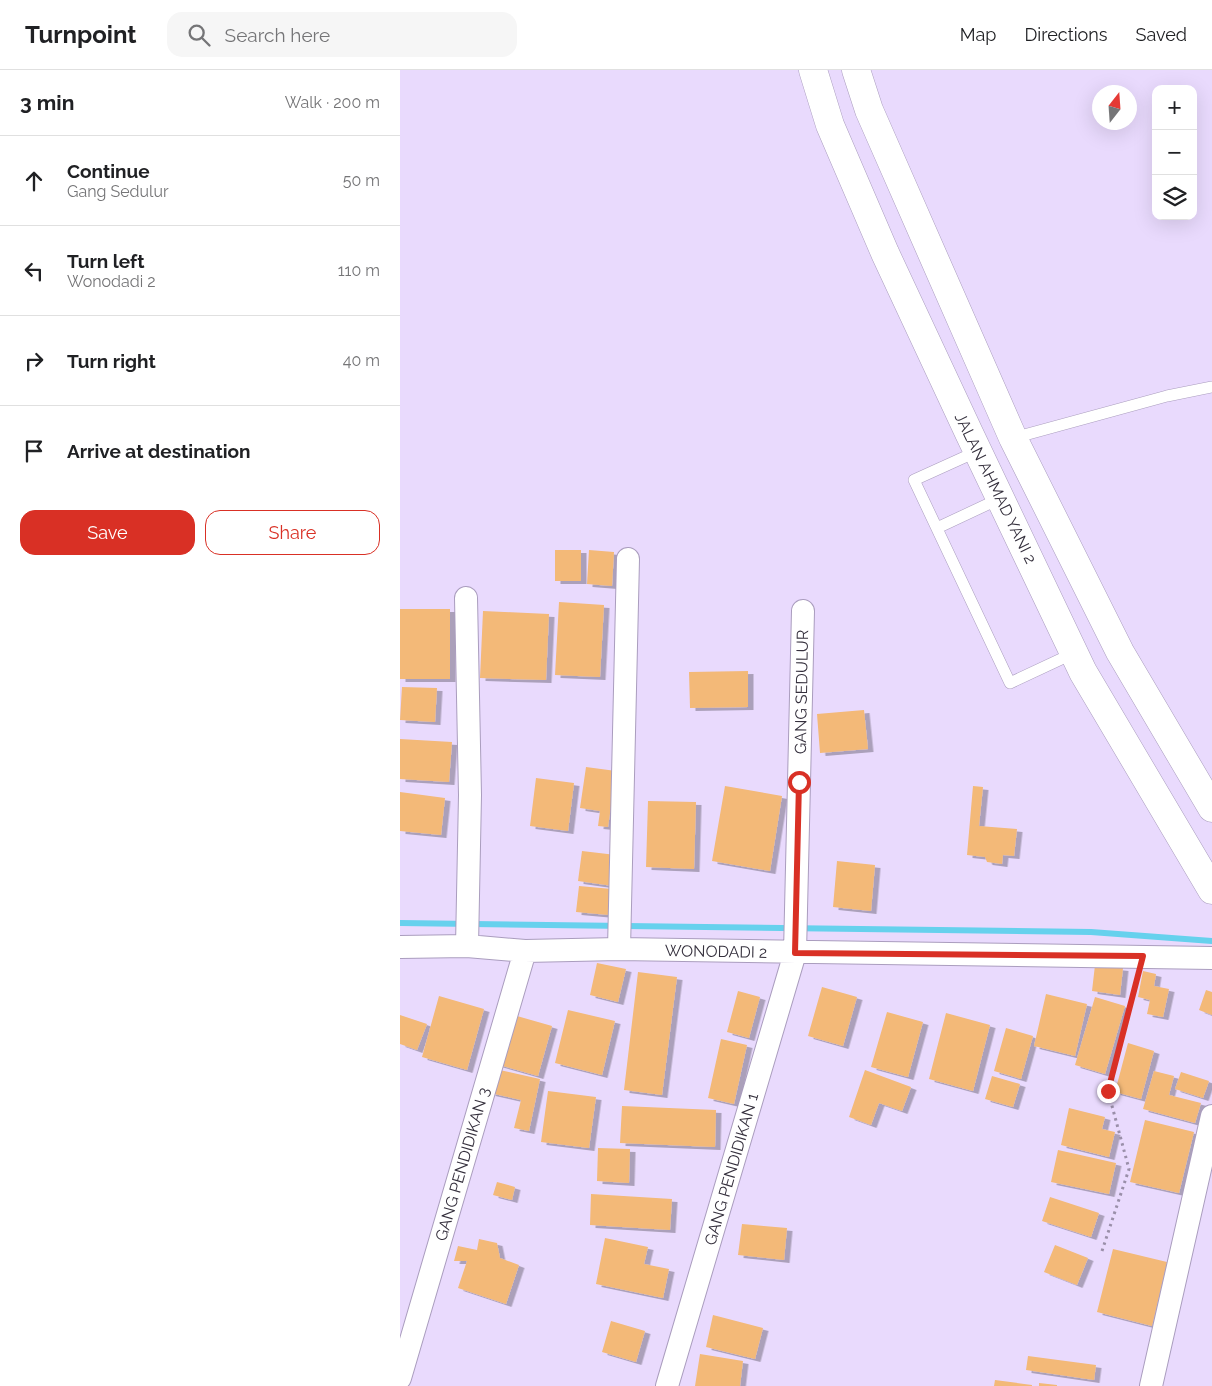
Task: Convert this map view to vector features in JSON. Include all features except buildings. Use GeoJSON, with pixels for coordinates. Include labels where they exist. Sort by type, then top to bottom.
{"type":"FeatureCollection","features":[{"type":"Feature","properties":{"kind":"highway","name":"JALAN AHMAD YANI 2"},"geometry":{"type":"LineString","coordinates":[[813,70],[830,125],[881,244],[1083,672],[1212,890]]}},
{"type":"Feature","properties":{"kind":"highway"},"geometry":{"type":"LineString","coordinates":[[856,70],[869,110],[884,146],[1013,438],[1120,652],[1212,808]]}},
{"type":"Feature","properties":{"kind":"street"},"geometry":{"type":"LineString","coordinates":[[619,949],[628,559]]}},
{"type":"Feature","properties":{"kind":"street"},"geometry":{"type":"LineString","coordinates":[[466,598],[470,795],[467,946]]}},
{"type":"Feature","properties":{"kind":"street","name":"GANG SEDULUR"},"geometry":{"type":"LineString","coordinates":[[795,953],[803,611]]}},
{"type":"Feature","properties":{"kind":"street","name":"WONODADI 2"},"geometry":{"type":"LineString","coordinates":[[400,947],[467,946],[525,951],[619,949],[1212,958]]}},
{"type":"Feature","properties":{"kind":"street","name":"GANG PENDIDIKAN 3"},"geometry":{"type":"LineString","coordinates":[[400,1378],[525,951]]}},
{"type":"Feature","properties":{"kind":"street","name":"GANG PENDIDIKAN 1"},"geometry":{"type":"LineString","coordinates":[[667,1386],[795,953]]}},
{"type":"Feature","properties":{"kind":"street"},"geometry":{"type":"LineString","coordinates":[[1151,1386],[1212,1116]]}},
{"type":"Feature","properties":{"kind":"lane"},"geometry":{"type":"LineString","coordinates":[[1013,438],[1167,396],[1212,387]]}},
{"type":"Feature","properties":{"kind":"lane"},"geometry":{"type":"LineString","coordinates":[[978,451],[914,480],[1010,683],[1074,653]]}},
{"type":"Feature","properties":{"kind":"lane"},"geometry":{"type":"LineString","coordinates":[[937,528],[1001,498]]}},
{"type":"Feature","properties":{"kind":"path"},"geometry":{"type":"LineString","coordinates":[[1102,1251],[1129,1168],[1108,1091],[1143,956]]}},
{"type":"Feature","properties":{"kind":"waterway"},"geometry":{"type":"LineString","coordinates":[[400,923],[1091,932],[1212,941]]}},
{"type":"Feature","properties":{"kind":"route"},"geometry":{"type":"LineString","coordinates":[[799,782],[795,953],[1143,956],[1108,1091]]}}]}
